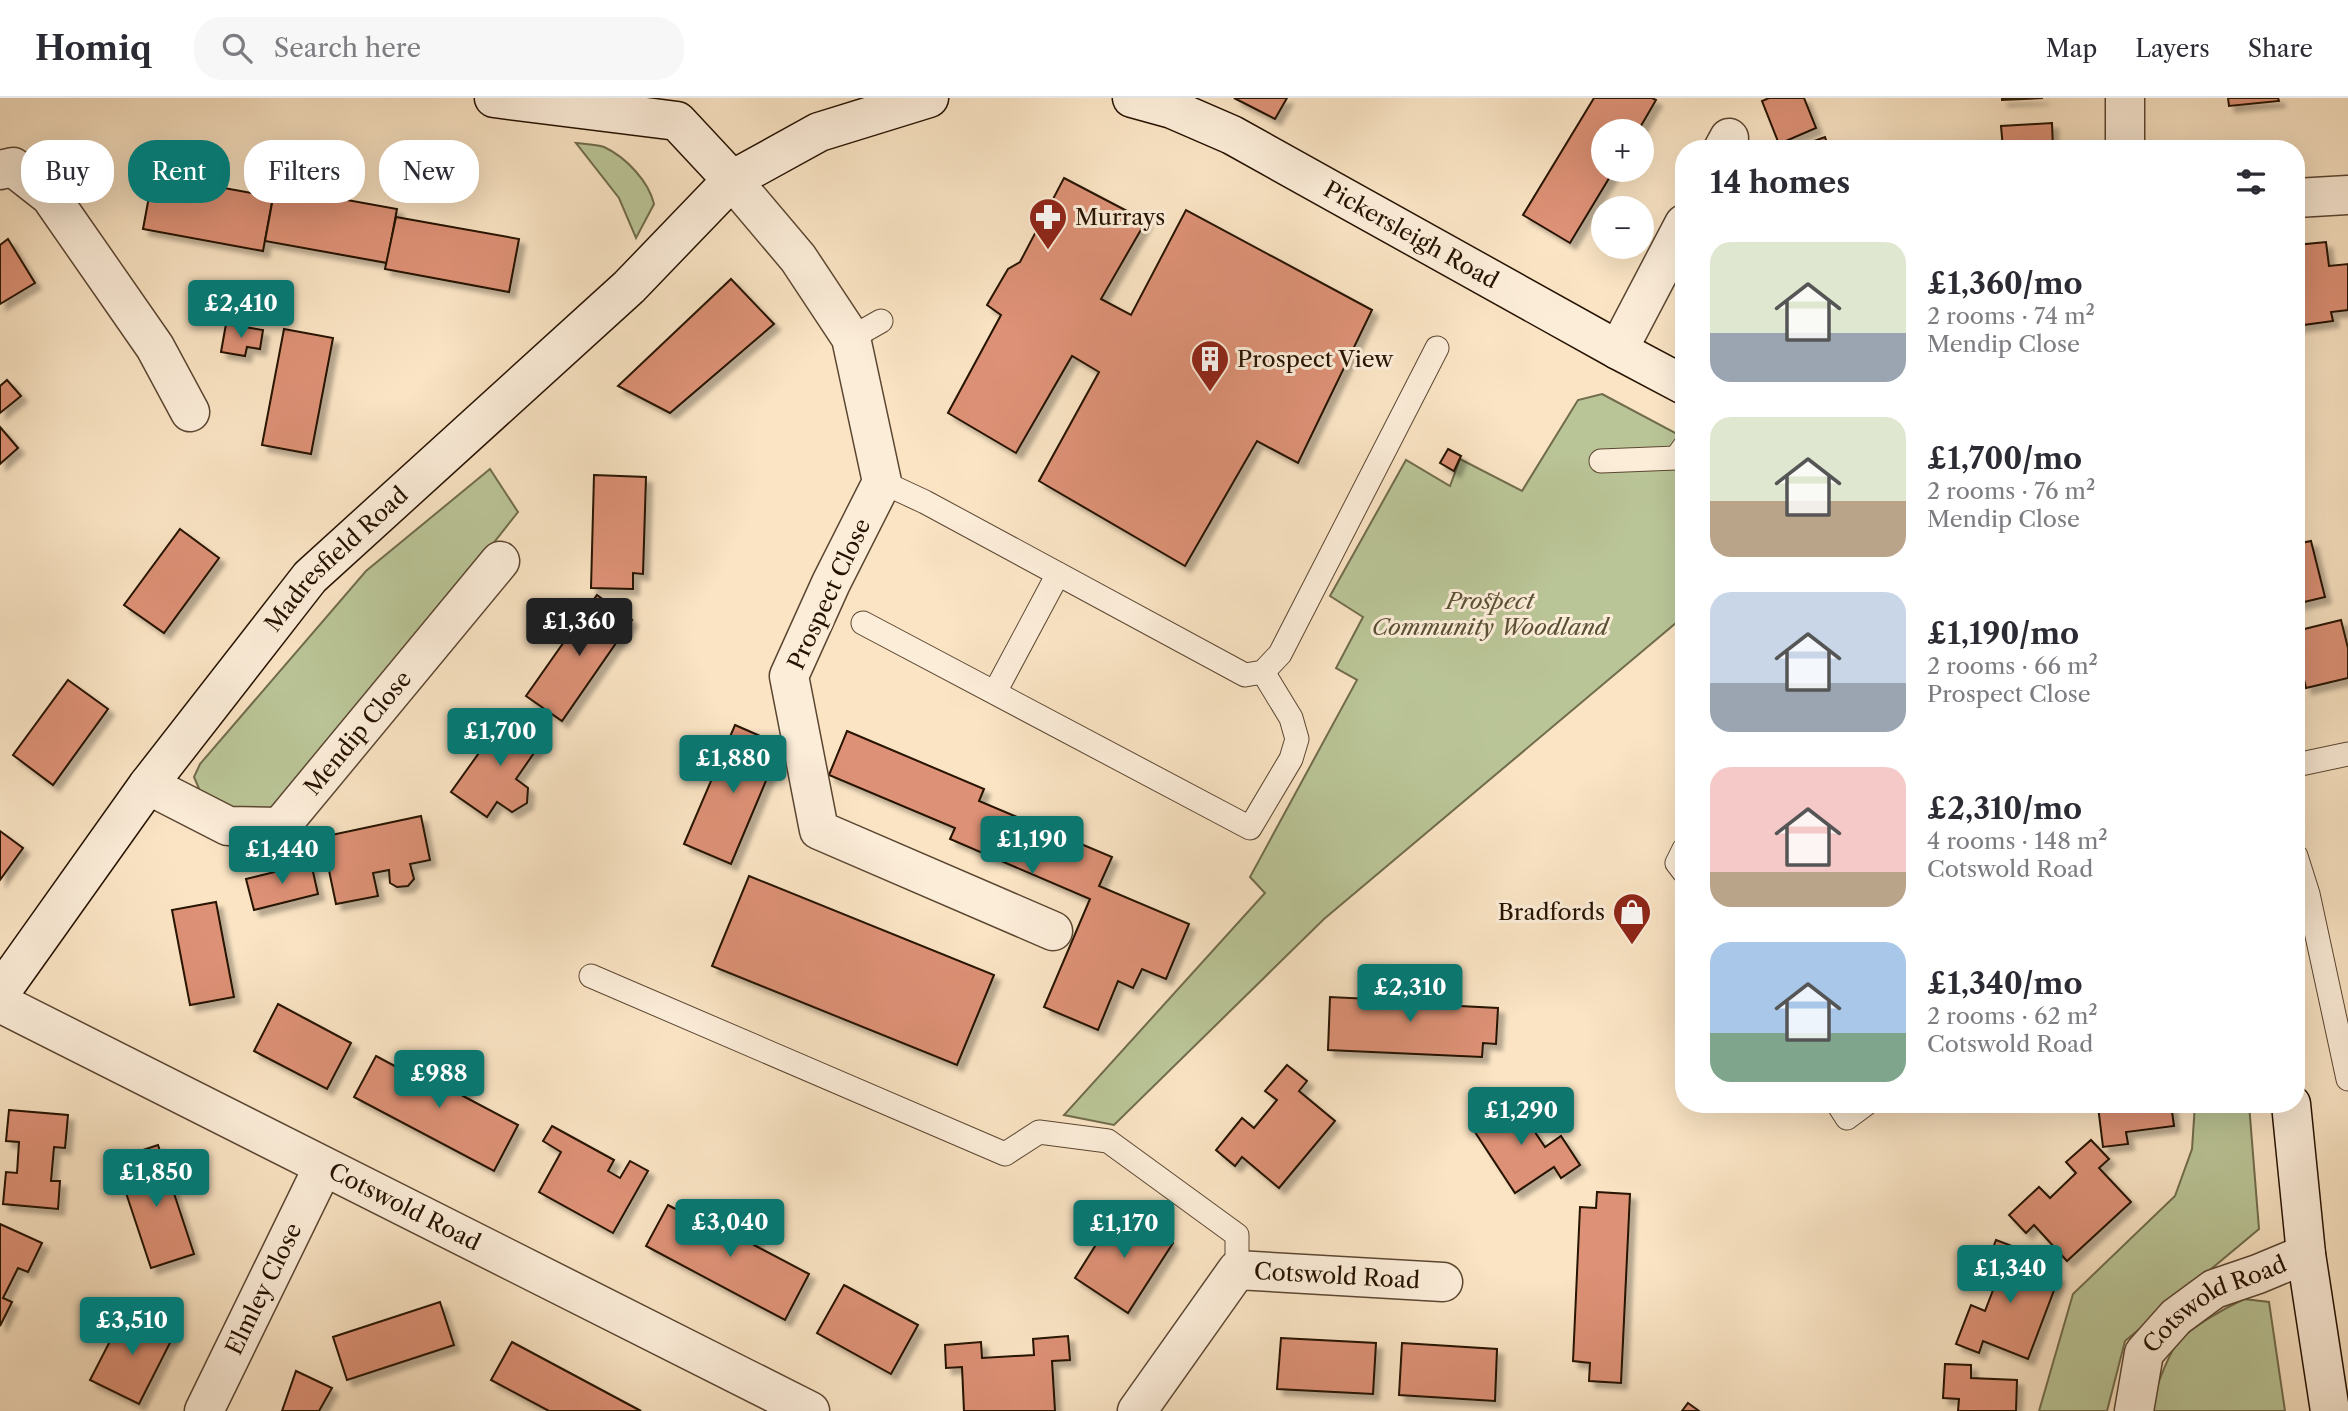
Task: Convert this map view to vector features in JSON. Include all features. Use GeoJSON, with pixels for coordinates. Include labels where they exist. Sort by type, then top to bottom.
{"type":"FeatureCollection","features":[{"type":"Feature","properties":{"kind":"street"},"geometry":{"type":"LineString","coordinates":[[494,98],[677,121],[866,329],[883,482]]}},
{"type":"Feature","properties":{"kind":"street"},"geometry":{"type":"LineString","coordinates":[[732,180],[819,132],[929,98]]}},
{"type":"Feature","properties":{"kind":"street","name":"Pickersleigh Road"},"geometry":{"type":"LineString","coordinates":[[1132,98],[1172,109],[1232,135],[1675,380]]}},
{"type":"Feature","properties":{"kind":"street"},"geometry":{"type":"LineString","coordinates":[[2125,98],[2125,140]]}},
{"type":"Feature","properties":{"kind":"street"},"geometry":{"type":"LineString","coordinates":[[0,170],[13,167],[50,196],[155,347],[190,412]]}},
{"type":"Feature","properties":{"kind":"street","name":"Madresfield Road"},"geometry":{"type":"LineString","coordinates":[[0,993],[148,785],[310,577],[629,287],[732,180]]}},
{"type":"Feature","properties":{"kind":"street"},"geometry":{"type":"LineString","coordinates":[[2305,197],[2348,195]]}},
{"type":"Feature","properties":{"kind":"street"},"geometry":{"type":"LineString","coordinates":[[1618,350],[1675,241]]}},
{"type":"Feature","properties":{"kind":"street","name":"Prospect Close"},"geometry":{"type":"LineString","coordinates":[[883,482],[831,583],[789,676],[819,830],[1053,931]]}},
{"type":"Feature","properties":{"kind":"street","name":"Mendip Close"},"geometry":{"type":"LineString","coordinates":[[148,785],[228,826],[280,827],[500,561]]}},
{"type":"Feature","properties":{"kind":"street","name":"Cotswold Road"},"geometry":{"type":"LineString","coordinates":[[0,1003],[810,1411]]}},
{"type":"Feature","properties":{"kind":"street"},"geometry":{"type":"LineString","coordinates":[[2287,1113],[2330,1411]]}},
{"type":"Feature","properties":{"kind":"street","name":"Elmley Close"},"geometry":{"type":"LineString","coordinates":[[204,1411],[323,1167]]}},
{"type":"Feature","properties":{"kind":"street","name":"Cotswold Road"},"geometry":{"type":"LineString","coordinates":[[2134,1411],[2144,1353],[2176,1317],[2214,1289],[2306,1254]]}},
{"type":"Feature","properties":{"kind":"street","name":"Cotswold Road"},"geometry":{"type":"LineString","coordinates":[[1137,1411],[1237,1270],[1443,1282]]}},
{"type":"Feature","properties":{"kind":"lane"},"geometry":{"type":"LineString","coordinates":[[883,482],[925,502],[1245,675],[1264,672],[1280,654],[1437,348]]}},
{"type":"Feature","properties":{"kind":"lane"},"geometry":{"type":"LineString","coordinates":[[1601,461],[1675,458]]}},
{"type":"Feature","properties":{"kind":"lane"},"geometry":{"type":"LineString","coordinates":[[995,692],[1058,574]]}},
{"type":"Feature","properties":{"kind":"lane"},"geometry":{"type":"LineString","coordinates":[[863,623],[1250,828],[1291,760],[1297,739],[1291,718],[1264,672]]}},
{"type":"Feature","properties":{"kind":"lane"},"geometry":{"type":"LineString","coordinates":[[2305,763],[2348,754]]}},
{"type":"Feature","properties":{"kind":"lane"},"geometry":{"type":"LineString","coordinates":[[2305,884],[2348,1079]]}},
{"type":"Feature","properties":{"kind":"lane"},"geometry":{"type":"LineString","coordinates":[[591,976],[1005,1154],[1040,1132],[1108,1141],[1237,1235],[1237,1270]]}},
{"type":"Feature","properties":{"kind":"green space"},"geometry":{"type":"Polygon","coordinates":[[[576,143],[601,146],[612,151],[635,171],[647,187],[654,204],[636,238],[619,198],[576,143]]]}},
{"type":"Feature","properties":{"kind":"green space","name":"Prospect Community Woodland"},"geometry":{"type":"Polygon","coordinates":[[[1602,394],[1675,433],[1675,624],[1324,919],[1114,1125],[1064,1115],[1265,893],[1250,877],[1357,680],[1336,668],[1363,617],[1330,596],[1406,460],[1450,486],[1460,459],[1522,491],[1578,400],[1602,394]]]}},
{"type":"Feature","properties":{"kind":"green space"},"geometry":{"type":"Polygon","coordinates":[[[490,469],[518,512],[354,720],[276,813],[238,815],[200,791],[194,777],[200,764],[366,571],[490,469]]]}},
{"type":"Feature","properties":{"kind":"green space"},"geometry":{"type":"Polygon","coordinates":[[[2194,1113],[2250,1113],[2259,1229],[2125,1341],[2107,1411],[2039,1411],[2073,1294],[2175,1196],[2192,1149],[2194,1113]]]}},
{"type":"Feature","properties":{"kind":"green space"},"geometry":{"type":"Polygon","coordinates":[[[2244,1299],[2269,1302],[2285,1411],[2149,1411],[2169,1359],[2181,1339],[2218,1313],[2244,1299]]]}},
{"type":"Feature","properties":{"kind":"building"},"geometry":{"type":"Polygon","coordinates":[[[1234,98],[1287,98],[1275,119],[1234,98]]]}},
{"type":"Feature","properties":{"kind":"building"},"geometry":{"type":"Polygon","coordinates":[[[1594,98],[1656,100],[1645,119],[1591,119],[1591,182],[1607,182],[1598,196],[1591,196],[1591,208],[1570,243],[1523,215],[1594,98]]]}},
{"type":"Feature","properties":{"kind":"building"},"geometry":{"type":"Polygon","coordinates":[[[1769,98],[1804,98],[1816,128],[1788,140],[1777,140],[1762,101],[1769,98]]]}},
{"type":"Feature","properties":{"kind":"building"},"geometry":{"type":"Polygon","coordinates":[[[2002,98],[2043,98],[2002,100],[2002,98]]]}},
{"type":"Feature","properties":{"kind":"building"},"geometry":{"type":"Polygon","coordinates":[[[2228,98],[2278,98],[2279,101],[2229,106],[2228,98]]]}},
{"type":"Feature","properties":{"kind":"building"},"geometry":{"type":"Polygon","coordinates":[[[2052,123],[2053,140],[2002,140],[2001,126],[2052,123]]]}},
{"type":"Feature","properties":{"kind":"building","name":"Prospect View"},"geometry":{"type":"Polygon","coordinates":[[[1064,178],[1146,221],[1101,299],[1131,315],[1186,210],[1372,310],[1298,463],[1257,441],[1185,566],[1039,481],[1099,372],[1072,356],[1016,453],[948,413],[1001,315],[987,305],[1008,269],[1020,262],[1064,178]]]}},
{"type":"Feature","properties":{"kind":"building"},"geometry":{"type":"Polygon","coordinates":[[[230,189],[244,192],[244,203],[272,203],[263,251],[143,229],[148,203],[230,203],[230,189]]]}},
{"type":"Feature","properties":{"kind":"building"},"geometry":{"type":"Polygon","coordinates":[[[272,203],[364,203],[397,209],[387,263],[265,241],[272,203]]]}},
{"type":"Feature","properties":{"kind":"building"},"geometry":{"type":"Polygon","coordinates":[[[396,217],[519,239],[509,292],[385,269],[396,217]]]}},
{"type":"Feature","properties":{"kind":"building"},"geometry":{"type":"Polygon","coordinates":[[[8,239],[35,283],[0,304],[0,245],[8,239]]]}},
{"type":"Feature","properties":{"kind":"building"},"geometry":{"type":"Polygon","coordinates":[[[2326,242],[2329,266],[2348,264],[2348,310],[2331,312],[2333,321],[2305,325],[2305,244],[2326,242]]]}},
{"type":"Feature","properties":{"kind":"building"},"geometry":{"type":"Polygon","coordinates":[[[731,279],[774,324],[670,413],[618,386],[731,279]]]}},
{"type":"Feature","properties":{"kind":"building"},"geometry":{"type":"Polygon","coordinates":[[[226,324],[263,330],[260,349],[247,347],[245,356],[221,352],[226,324]]]}},
{"type":"Feature","properties":{"kind":"building"},"geometry":{"type":"Polygon","coordinates":[[[284,329],[333,338],[311,454],[262,445],[284,329]]]}},
{"type":"Feature","properties":{"kind":"building"},"geometry":{"type":"Polygon","coordinates":[[[7,380],[21,396],[0,413],[0,386],[7,380]]]}},
{"type":"Feature","properties":{"kind":"building"},"geometry":{"type":"Polygon","coordinates":[[[0,427],[18,448],[0,464],[0,427]]]}},
{"type":"Feature","properties":{"kind":"building"},"geometry":{"type":"Polygon","coordinates":[[[1448,449],[1461,456],[1454,471],[1440,463],[1448,449]]]}},
{"type":"Feature","properties":{"kind":"building"},"geometry":{"type":"Polygon","coordinates":[[[594,475],[646,477],[643,574],[633,573],[633,589],[591,588],[594,475]]]}},
{"type":"Feature","properties":{"kind":"building"},"geometry":{"type":"Polygon","coordinates":[[[180,529],[219,558],[164,633],[124,605],[180,529]]]}},
{"type":"Feature","properties":{"kind":"building"},"geometry":{"type":"Polygon","coordinates":[[[2311,541],[2325,597],[2305,602],[2305,542],[2311,541]]]}},
{"type":"Feature","properties":{"kind":"building"},"geometry":{"type":"Polygon","coordinates":[[[597,595],[632,620],[562,721],[526,696],[597,595]]]}},
{"type":"Feature","properties":{"kind":"building"},"geometry":{"type":"Polygon","coordinates":[[[2341,620],[2348,648],[2348,678],[2306,688],[2305,629],[2341,620]]]}},
{"type":"Feature","properties":{"kind":"building"},"geometry":{"type":"Polygon","coordinates":[[[68,680],[108,709],[53,785],[13,755],[68,680]]]}},
{"type":"Feature","properties":{"kind":"building"},"geometry":{"type":"Polygon","coordinates":[[[509,711],[545,737],[516,779],[528,788],[527,803],[512,812],[497,802],[487,817],[451,792],[509,711]]]}},
{"type":"Feature","properties":{"kind":"building"},"geometry":{"type":"Polygon","coordinates":[[[735,725],[781,745],[731,864],[684,844],[735,725]]]}},
{"type":"Feature","properties":{"kind":"building"},"geometry":{"type":"Polygon","coordinates":[[[847,731],[984,789],[979,801],[1112,857],[1099,886],[1189,924],[1166,979],[1142,969],[1133,988],[1118,981],[1098,1030],[1044,1007],[1090,899],[950,839],[955,828],[829,775],[847,731]]]}},
{"type":"Feature","properties":{"kind":"building"},"geometry":{"type":"Polygon","coordinates":[[[421,816],[430,860],[410,864],[414,879],[408,886],[397,887],[390,883],[389,870],[373,873],[378,896],[336,904],[322,837],[421,816]]]}},
{"type":"Feature","properties":{"kind":"building"},"geometry":{"type":"Polygon","coordinates":[[[0,831],[23,848],[0,880],[0,831]]]}},
{"type":"Feature","properties":{"kind":"building"},"geometry":{"type":"Polygon","coordinates":[[[311,863],[318,894],[254,910],[246,879],[311,863]]]}},
{"type":"Feature","properties":{"kind":"building"},"geometry":{"type":"Polygon","coordinates":[[[749,876],[994,975],[957,1065],[712,966],[749,876]]]}},
{"type":"Feature","properties":{"kind":"building"},"geometry":{"type":"Polygon","coordinates":[[[216,902],[234,997],[190,1005],[172,910],[216,902]]]}},
{"type":"Feature","properties":{"kind":"building"},"geometry":{"type":"Polygon","coordinates":[[[1393,974],[1422,975],[1421,1004],[1498,1008],[1496,1044],[1483,1043],[1482,1057],[1328,1050],[1330,997],[1391,1000],[1393,974]]]}},
{"type":"Feature","properties":{"kind":"building"},"geometry":{"type":"Polygon","coordinates":[[[278,1004],[351,1043],[327,1089],[254,1051],[278,1004]]]}},
{"type":"Feature","properties":{"kind":"building"},"geometry":{"type":"Polygon","coordinates":[[[376,1056],[430,1085],[444,1059],[474,1075],[463,1096],[518,1125],[494,1171],[354,1097],[376,1056]]]}},
{"type":"Feature","properties":{"kind":"building"},"geometry":{"type":"Polygon","coordinates":[[[1287,1065],[1307,1081],[1299,1091],[1335,1121],[1279,1188],[1242,1157],[1235,1166],[1216,1150],[1242,1118],[1254,1128],[1277,1100],[1265,1091],[1287,1065]]]}},
{"type":"Feature","properties":{"kind":"building"},"geometry":{"type":"Polygon","coordinates":[[[1512,1098],[1545,1147],[1561,1136],[1580,1165],[1561,1178],[1554,1167],[1515,1193],[1471,1126],[1512,1098]]]}},
{"type":"Feature","properties":{"kind":"building"},"geometry":{"type":"Polygon","coordinates":[[[9,1110],[68,1115],[65,1148],[54,1147],[51,1181],[60,1181],[58,1209],[3,1204],[6,1172],[17,1173],[19,1142],[6,1141],[9,1110]]]}},
{"type":"Feature","properties":{"kind":"building"},"geometry":{"type":"Polygon","coordinates":[[[2099,1113],[2172,1113],[2174,1126],[2126,1132],[2128,1144],[2103,1147],[2099,1113]]]}},
{"type":"Feature","properties":{"kind":"building"},"geometry":{"type":"Polygon","coordinates":[[[552,1126],[614,1160],[608,1171],[620,1178],[630,1161],[648,1171],[613,1233],[539,1192],[561,1152],[543,1141],[552,1126]]]}},
{"type":"Feature","properties":{"kind":"building"},"geometry":{"type":"Polygon","coordinates":[[[2091,1140],[2109,1159],[2099,1168],[2131,1202],[2067,1261],[2034,1225],[2026,1233],[2009,1215],[2039,1187],[2050,1198],[2076,1173],[2066,1162],[2091,1140]]]}},
{"type":"Feature","properties":{"kind":"building"},"geometry":{"type":"Polygon","coordinates":[[[158,1145],[194,1254],[151,1268],[121,1178],[134,1174],[128,1155],[158,1145]]]}},
{"type":"Feature","properties":{"kind":"building"},"geometry":{"type":"Polygon","coordinates":[[[1597,1192],[1630,1194],[1621,1383],[1589,1381],[1590,1363],[1573,1361],[1580,1207],[1596,1208],[1597,1192]]]}},
{"type":"Feature","properties":{"kind":"building"},"geometry":{"type":"Polygon","coordinates":[[[668,1205],[722,1234],[735,1208],[765,1224],[754,1245],[809,1274],[785,1320],[646,1246],[668,1205]]]}},
{"type":"Feature","properties":{"kind":"building"},"geometry":{"type":"Polygon","coordinates":[[[1119,1208],[1173,1243],[1128,1313],[1075,1278],[1119,1208]]]}},
{"type":"Feature","properties":{"kind":"building"},"geometry":{"type":"Polygon","coordinates":[[[0,1224],[42,1243],[28,1272],[18,1268],[3,1298],[12,1302],[0,1326],[0,1224]]]}},
{"type":"Feature","properties":{"kind":"building"},"geometry":{"type":"Polygon","coordinates":[[[1996,1240],[2020,1249],[2016,1261],[2059,1277],[2028,1359],[1983,1341],[1979,1353],[1956,1344],[1971,1305],[1985,1311],[1998,1277],[1984,1272],[1996,1240]]]}},
{"type":"Feature","properties":{"kind":"building"},"geometry":{"type":"Polygon","coordinates":[[[844,1285],[918,1325],[891,1374],[817,1333],[844,1285]]]}},
{"type":"Feature","properties":{"kind":"building"},"geometry":{"type":"Polygon","coordinates":[[[440,1302],[454,1345],[347,1380],[333,1337],[440,1302]]]}},
{"type":"Feature","properties":{"kind":"building"},"geometry":{"type":"Polygon","coordinates":[[[126,1310],[174,1335],[139,1404],[90,1380],[126,1310]]]}},
{"type":"Feature","properties":{"kind":"building"},"geometry":{"type":"Polygon","coordinates":[[[1068,1336],[1070,1360],[1052,1361],[1055,1411],[964,1411],[962,1367],[946,1368],[945,1345],[981,1342],[982,1358],[1034,1355],[1033,1339],[1068,1336]]]}},
{"type":"Feature","properties":{"kind":"building"},"geometry":{"type":"Polygon","coordinates":[[[1281,1338],[1376,1343],[1373,1394],[1277,1389],[1281,1338]]]}},
{"type":"Feature","properties":{"kind":"building"},"geometry":{"type":"Polygon","coordinates":[[[512,1342],[641,1411],[549,1411],[491,1380],[512,1342]]]}},
{"type":"Feature","properties":{"kind":"building"},"geometry":{"type":"Polygon","coordinates":[[[1402,1343],[1497,1349],[1495,1401],[1399,1395],[1402,1343]]]}},
{"type":"Feature","properties":{"kind":"building"},"geometry":{"type":"Polygon","coordinates":[[[1945,1364],[1971,1365],[1971,1378],[2017,1380],[2016,1411],[1958,1411],[1959,1399],[1943,1398],[1945,1364]]]}},
{"type":"Feature","properties":{"kind":"building"},"geometry":{"type":"Polygon","coordinates":[[[296,1371],[332,1388],[319,1411],[282,1411],[296,1371]]]}},
{"type":"Feature","properties":{"kind":"building"},"geometry":{"type":"Polygon","coordinates":[[[1688,1403],[1699,1411],[1682,1411],[1688,1403]]]}},
{"type":"Feature","properties":{"kind":"place","name":"Murrays"},"geometry":{"type":"Point","coordinates":[1048,251]}},
{"type":"Feature","properties":{"kind":"place","name":"Prospect View"},"geometry":{"type":"Point","coordinates":[1210,393]}},
{"type":"Feature","properties":{"kind":"place","name":"Bradfords"},"geometry":{"type":"Point","coordinates":[1632,946]}}]}
